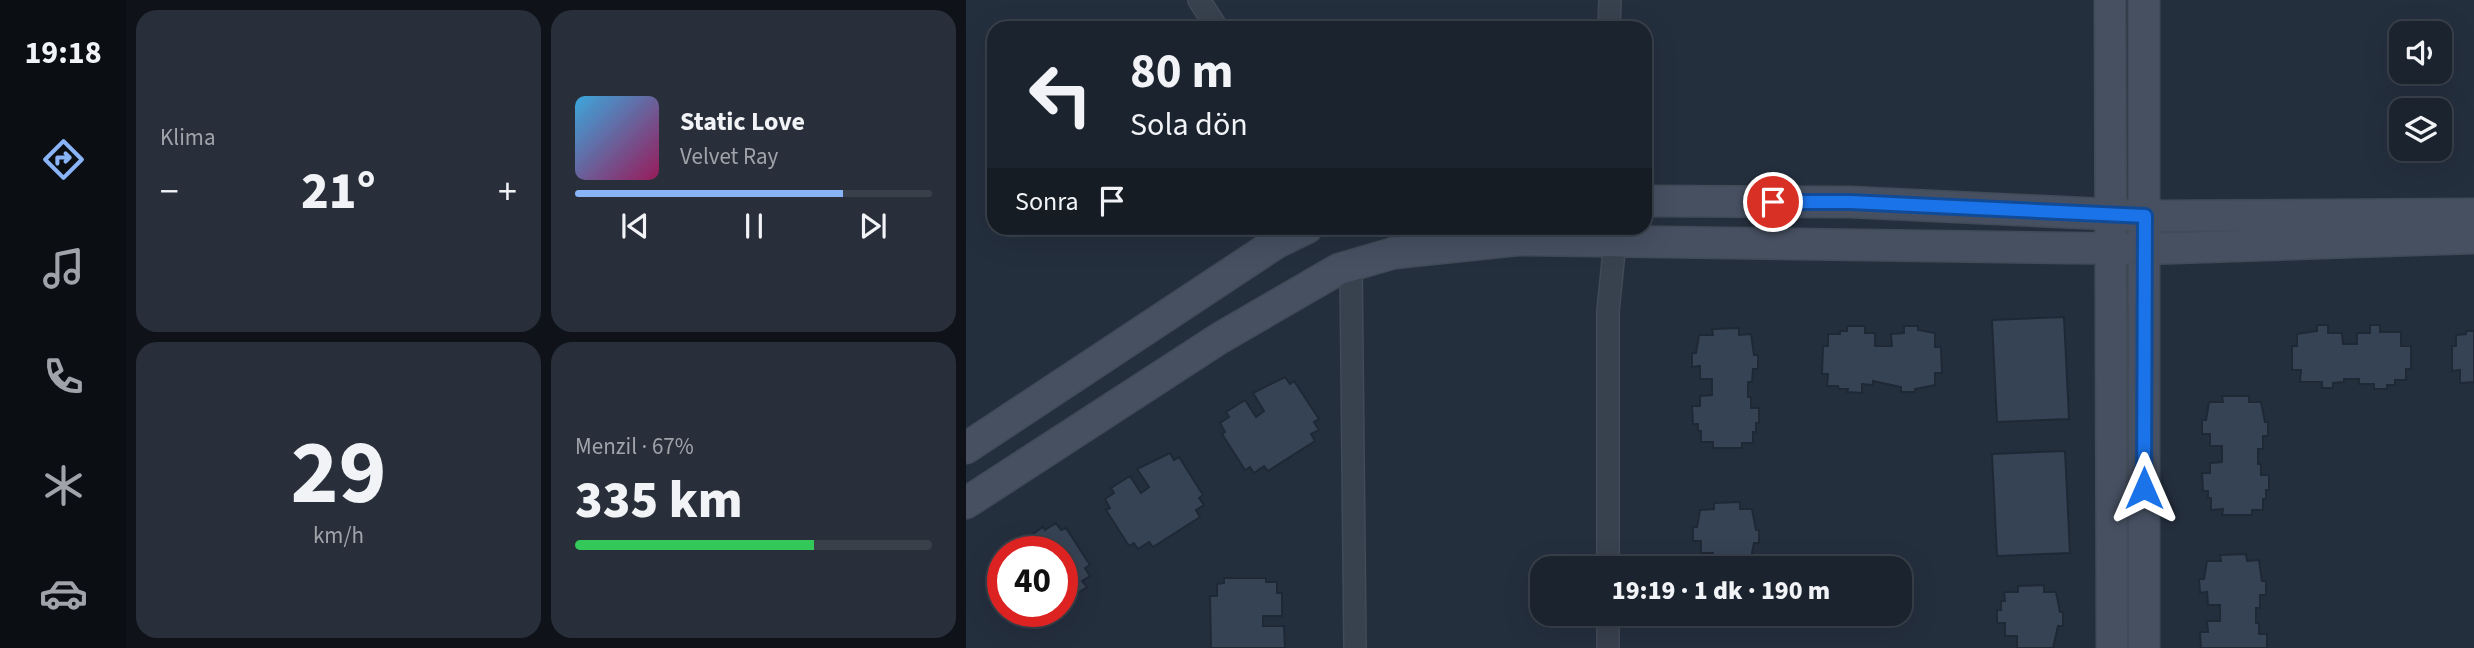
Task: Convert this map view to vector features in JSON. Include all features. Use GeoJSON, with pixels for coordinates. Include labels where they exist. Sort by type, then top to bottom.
{"type":"FeatureCollection","features":[{"type":"Feature","properties":{"kind":"street"},"geometry":{"type":"LineString","coordinates":[[1199,0],[1212,21]]}},
{"type":"Feature","properties":{"kind":"street"},"geometry":{"type":"LineString","coordinates":[[1609,21],[1610,0]]}},
{"type":"Feature","properties":{"kind":"street"},"geometry":{"type":"LineString","coordinates":[[2110,0],[2108,213],[2112,648]]}},
{"type":"Feature","properties":{"kind":"street"},"geometry":{"type":"LineString","coordinates":[[2144,0],[2144,648]]}},
{"type":"Feature","properties":{"kind":"street"},"geometry":{"type":"LineString","coordinates":[[1652,201],[1850,202],[2145,216],[2474,214]]}},
{"type":"Feature","properties":{"kind":"street"},"geometry":{"type":"LineString","coordinates":[[966,448],[1276,243],[1293,235]]}},
{"type":"Feature","properties":{"kind":"street"},"geometry":{"type":"LineString","coordinates":[[966,503],[1220,338],[1339,269],[1394,253],[1518,240],[2145,249],[2474,238]]}},
{"type":"Feature","properties":{"kind":"street"},"geometry":{"type":"LineString","coordinates":[[1608,556],[1608,311],[1615,242]]}},
{"type":"Feature","properties":{"kind":"street"},"geometry":{"type":"LineString","coordinates":[[1350,266],[1355,648]]}},
{"type":"Feature","properties":{"kind":"street"},"geometry":{"type":"LineString","coordinates":[[1608,626],[1608,648]]}},
{"type":"Feature","properties":{"kind":"building"},"geometry":{"type":"Polygon","coordinates":[[[2064,317],[2069,419],[1997,422],[1992,320],[2064,317]]]}},
{"type":"Feature","properties":{"kind":"building"},"geometry":{"type":"Polygon","coordinates":[[[2317,325],[2328,325],[2328,333],[2342,333],[2343,344],[2357,344],[2357,333],[2370,333],[2370,325],[2380,325],[2380,332],[2401,332],[2401,346],[2411,346],[2411,369],[2406,369],[2406,380],[2395,380],[2395,385],[2387,385],[2387,389],[2374,389],[2374,384],[2359,384],[2359,379],[2344,379],[2344,382],[2333,383],[2333,388],[2322,388],[2322,382],[2300,382],[2301,370],[2292,370],[2292,346],[2297,346],[2297,334],[2317,331],[2317,325]]]}},
{"type":"Feature","properties":{"kind":"building"},"geometry":{"type":"Polygon","coordinates":[[[1847,326],[1865,326],[1865,333],[1875,333],[1875,346],[1892,346],[1891,334],[1904,333],[1904,326],[1918,326],[1918,330],[1935,333],[1935,347],[1941,347],[1942,373],[1935,373],[1935,385],[1915,389],[1915,392],[1901,392],[1901,387],[1873,381],[1873,385],[1862,384],[1862,393],[1847,392],[1848,389],[1839,389],[1838,386],[1827,386],[1828,374],[1822,374],[1823,346],[1828,346],[1828,334],[1840,334],[1840,331],[1847,331],[1847,326]]]}},
{"type":"Feature","properties":{"kind":"building"},"geometry":{"type":"Polygon","coordinates":[[[1739,328],[1739,335],[1751,334],[1754,355],[1758,355],[1758,369],[1753,369],[1752,382],[1748,382],[1748,397],[1751,397],[1751,408],[1759,408],[1759,423],[1756,423],[1756,432],[1753,432],[1753,443],[1742,443],[1742,448],[1713,448],[1713,442],[1701,442],[1698,424],[1693,424],[1692,406],[1700,406],[1700,396],[1712,395],[1712,379],[1700,379],[1700,366],[1692,367],[1692,353],[1696,353],[1699,335],[1713,335],[1712,329],[1739,328]]]}},
{"type":"Feature","properties":{"kind":"building"},"geometry":{"type":"Polygon","coordinates":[[[2466,331],[2474,331],[2474,382],[2460,383],[2460,370],[2452,371],[2452,346],[2456,346],[2456,335],[2466,334],[2466,331]]]}},
{"type":"Feature","properties":{"kind":"building"},"geometry":{"type":"Polygon","coordinates":[[[1285,377],[1290,384],[1294,381],[1319,419],[1314,422],[1319,430],[1311,434],[1315,441],[1268,471],[1264,466],[1254,473],[1250,467],[1245,470],[1222,434],[1225,432],[1220,423],[1229,417],[1226,412],[1245,400],[1256,417],[1264,411],[1253,393],[1285,377]]]}},
{"type":"Feature","properties":{"kind":"building"},"geometry":{"type":"Polygon","coordinates":[[[2222,396],[2249,396],[2249,402],[2261,402],[2265,422],[2268,422],[2268,436],[2263,436],[2263,449],[2258,449],[2258,464],[2261,464],[2261,475],[2269,475],[2269,490],[2266,490],[2266,499],[2263,499],[2263,510],[2252,510],[2252,515],[2222,515],[2223,509],[2211,510],[2211,498],[2208,498],[2208,491],[2203,491],[2202,473],[2210,473],[2210,463],[2222,462],[2222,446],[2210,446],[2210,434],[2202,434],[2202,420],[2206,420],[2209,402],[2223,402],[2222,396]]]}},
{"type":"Feature","properties":{"kind":"building"},"geometry":{"type":"Polygon","coordinates":[[[2065,451],[2070,553],[1997,556],[1992,454],[2065,451]]]}},
{"type":"Feature","properties":{"kind":"building"},"geometry":{"type":"Polygon","coordinates":[[[1170,453],[1174,460],[1179,457],[1203,495],[1199,498],[1204,505],[1196,510],[1200,517],[1153,547],[1149,542],[1138,549],[1134,543],[1129,546],[1106,510],[1110,508],[1105,499],[1114,493],[1111,488],[1130,476],[1141,493],[1149,487],[1137,469],[1170,453]]]}},
{"type":"Feature","properties":{"kind":"building"},"geometry":{"type":"Polygon","coordinates":[[[1740,502],[1740,509],[1752,509],[1756,530],[1759,530],[1759,543],[1754,543],[1752,556],[1713,556],[1713,553],[1701,553],[1701,541],[1693,541],[1693,527],[1697,527],[1700,510],[1714,509],[1714,503],[1740,502]]]}},
{"type":"Feature","properties":{"kind":"building"},"geometry":{"type":"Polygon","coordinates":[[[1056,523],[1061,530],[1066,528],[1071,536],[1030,536],[1043,527],[1045,530],[1056,523]]]}},
{"type":"Feature","properties":{"kind":"building"},"geometry":{"type":"Polygon","coordinates":[[[1078,546],[1090,565],[1085,568],[1090,576],[1082,581],[1087,587],[1078,593],[1078,546]]]}},
{"type":"Feature","properties":{"kind":"building"},"geometry":{"type":"Polygon","coordinates":[[[2246,554],[2247,561],[2259,560],[2262,581],[2266,581],[2266,595],[2260,595],[2260,608],[2256,608],[2256,623],[2259,623],[2259,634],[2267,634],[2267,648],[2201,648],[2200,632],[2208,632],[2207,621],[2220,621],[2220,605],[2208,605],[2207,592],[2200,593],[2199,579],[2204,579],[2207,561],[2221,561],[2220,555],[2246,554]]]}},
{"type":"Feature","properties":{"kind":"building"},"geometry":{"type":"Polygon","coordinates":[[[1224,578],[1266,578],[1266,582],[1277,582],[1277,593],[1282,593],[1282,616],[1263,616],[1263,626],[1284,626],[1285,648],[1211,648],[1210,596],[1217,596],[1217,584],[1224,583],[1224,578]]]}},
{"type":"Feature","properties":{"kind":"building"},"geometry":{"type":"Polygon","coordinates":[[[2044,585],[2044,592],[2056,592],[2060,612],[2063,612],[2063,626],[2058,626],[2053,648],[2017,648],[2017,636],[2005,636],[2005,623],[1997,623],[1997,610],[2001,610],[2001,601],[2005,601],[2004,592],[2018,592],[2018,586],[2044,585]]]}},
{"type":"Feature","properties":{"kind":"route"},"geometry":{"type":"LineString","coordinates":[[1773,202],[1850,202],[2145,216],[2144,488]]}}]}
